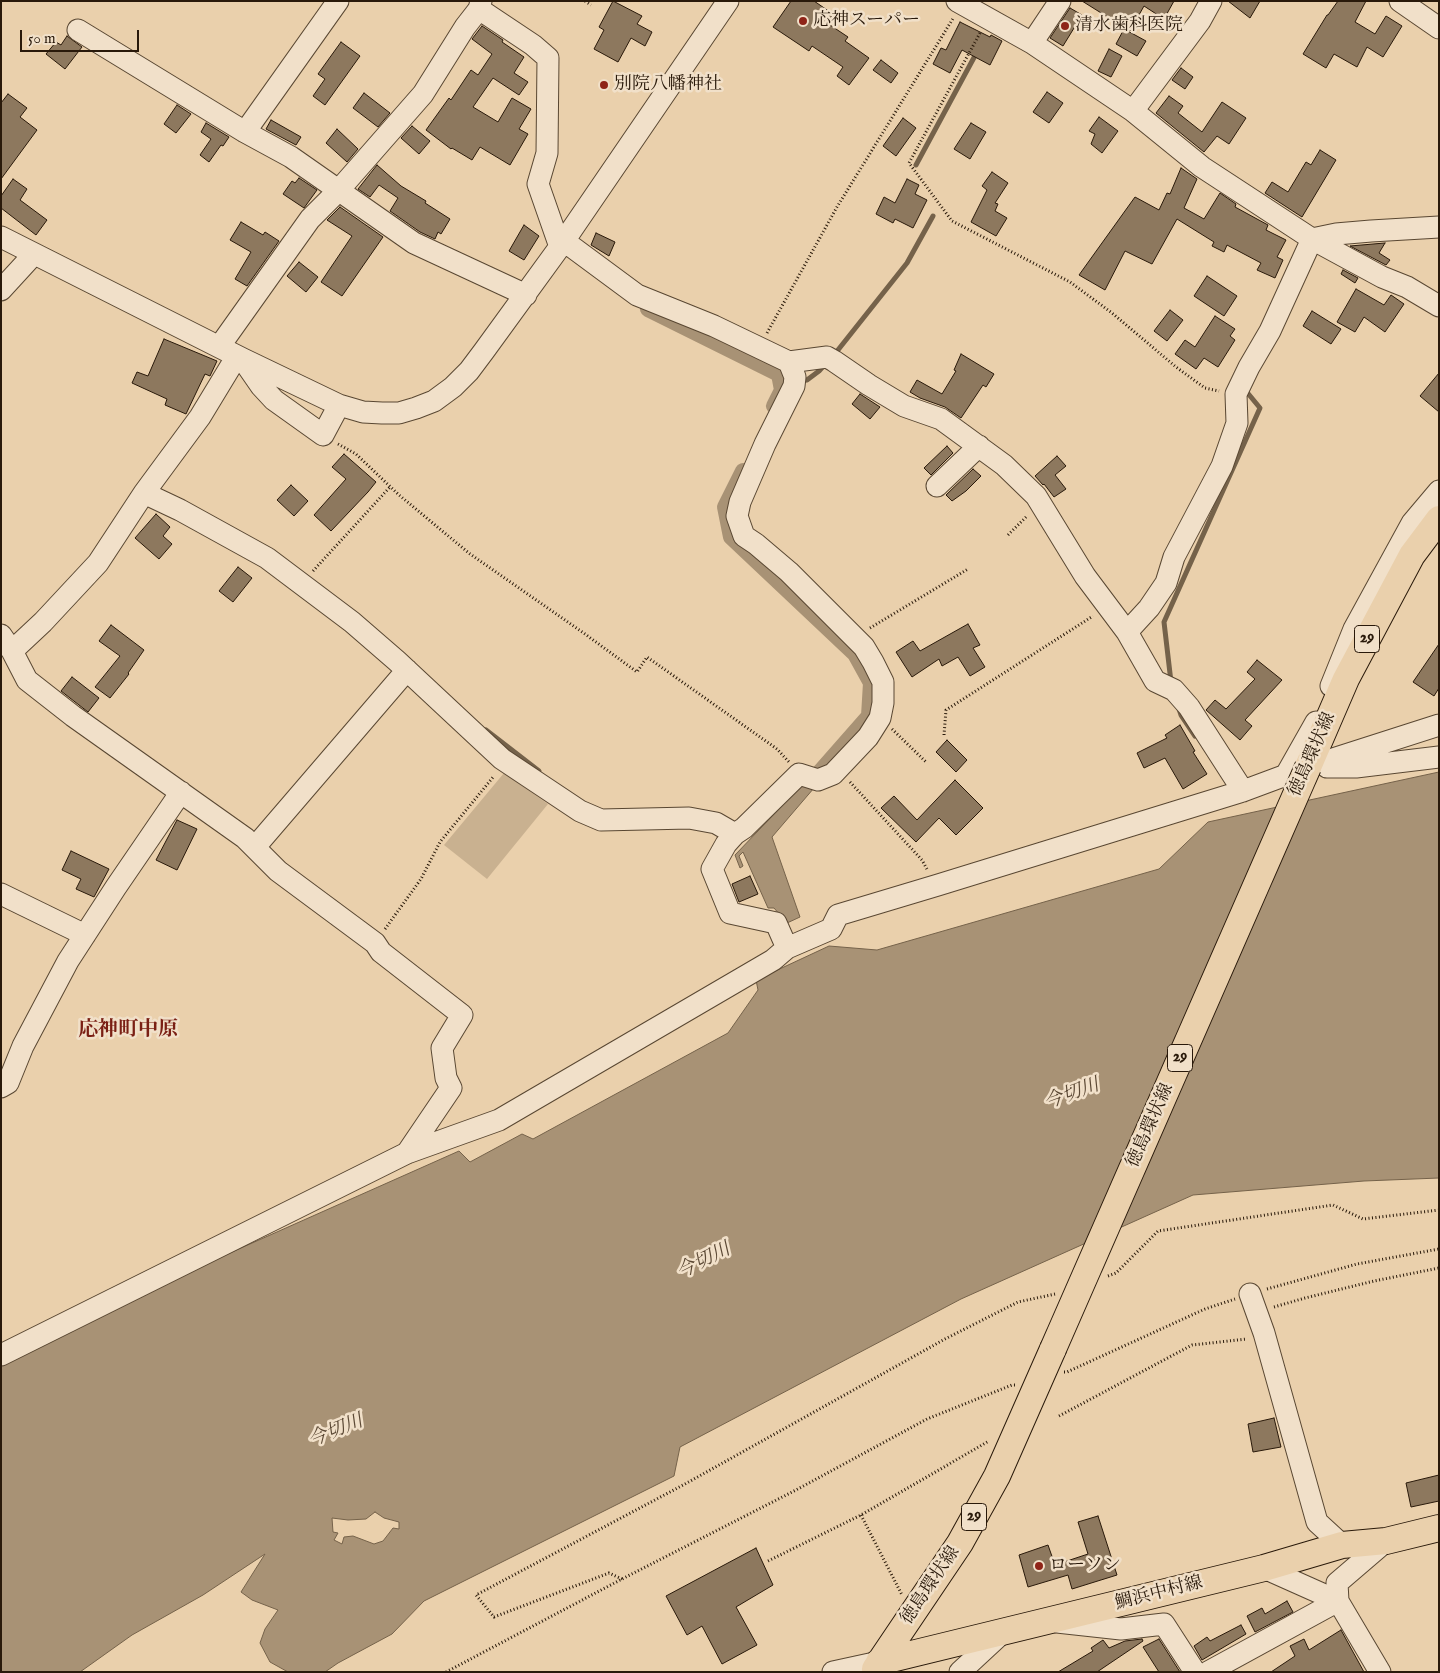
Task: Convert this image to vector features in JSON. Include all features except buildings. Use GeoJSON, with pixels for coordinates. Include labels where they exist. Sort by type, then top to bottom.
{"type":"FeatureCollection","features":[{"type":"Feature","properties":{"kind":"main road","name":"徳島環状線"},"geometry":{"type":"LineString","coordinates":[[876,1667],[960,1543],[997,1476],[1346,679],[1398,579],[1412,555],[1439,519]]}},
{"type":"Feature","properties":{"kind":"main road","name":"鯛浜中村線"},"geometry":{"type":"LineString","coordinates":[[876,1667],[1002,1633],[1264,1568],[1342,1545],[1386,1541],[1439,1528]]}},
{"type":"Feature","properties":{"kind":"street"},"geometry":{"type":"LineString","coordinates":[[245,132],[338,1]]}},
{"type":"Feature","properties":{"kind":"street"},"geometry":{"type":"LineString","coordinates":[[1,237],[233,354],[339,405],[362,412],[399,412],[416,408],[434,400],[453,387],[469,371],[562,244],[728,1]]}},
{"type":"Feature","properties":{"kind":"street"},"geometry":{"type":"LineString","coordinates":[[1032,43],[1060,1]]}},
{"type":"Feature","properties":{"kind":"street"},"geometry":{"type":"LineString","coordinates":[[1133,111],[1200,21],[1211,1]]}},
{"type":"Feature","properties":{"kind":"street"},"geometry":{"type":"LineString","coordinates":[[1400,1],[1439,28]]}},
{"type":"Feature","properties":{"kind":"street"},"geometry":{"type":"LineString","coordinates":[[959,3],[1032,43],[1133,111],[1202,167],[1312,239],[1382,277],[1407,287],[1439,306]]}},
{"type":"Feature","properties":{"kind":"street"},"geometry":{"type":"LineString","coordinates":[[407,1152],[451,1088],[446,1078],[442,1048],[462,1015],[381,952],[375,943],[278,871],[245,838],[74,716],[27,680],[7,643],[43,622],[98,563],[144,493],[200,417],[233,354],[310,219],[338,191],[423,94],[480,5],[548,58],[547,153],[538,184],[562,244],[637,295],[714,326],[759,347],[793,375]]}},
{"type":"Feature","properties":{"kind":"street"},"geometry":{"type":"LineString","coordinates":[[78,30],[245,132],[291,157],[414,243],[526,295]]}},
{"type":"Feature","properties":{"kind":"street"},"geometry":{"type":"LineString","coordinates":[[1312,239],[1371,230],[1439,227]]}},
{"type":"Feature","properties":{"kind":"street"},"geometry":{"type":"LineString","coordinates":[[1127,632],[1149,608],[1166,583],[1174,558],[1222,466],[1237,423],[1236,394],[1270,331],[1312,239]]}},
{"type":"Feature","properties":{"kind":"street"},"geometry":{"type":"LineString","coordinates":[[1,290],[34,254]]}},
{"type":"Feature","properties":{"kind":"street"},"geometry":{"type":"LineString","coordinates":[[233,354],[274,400],[323,435],[339,405]]}},
{"type":"Feature","properties":{"kind":"street"},"geometry":{"type":"LineString","coordinates":[[787,948],[776,923],[730,913],[712,869],[726,844],[735,834],[808,777],[833,774],[838,769],[868,736],[880,718],[883,703],[883,682],[864,647],[789,572],[744,536],[737,516],[740,502],[793,375],[831,359],[904,406],[941,419],[1004,465],[1036,496],[1086,576],[1127,632],[1155,681],[1174,690],[1188,707],[1242,791]]}},
{"type":"Feature","properties":{"kind":"street"},"geometry":{"type":"LineString","coordinates":[[937,486],[980,446]]}},
{"type":"Feature","properties":{"kind":"street"},"geometry":{"type":"LineString","coordinates":[[1,1355],[407,1152],[499,1120],[773,960],[787,948],[832,929],[838,914],[938,886],[1242,791],[1286,775],[1316,723],[1354,629],[1412,523],[1439,491]]}},
{"type":"Feature","properties":{"kind":"street"},"geometry":{"type":"LineString","coordinates":[[144,493],[180,510],[266,558],[352,622],[506,762],[580,811],[601,820],[689,818],[716,823],[735,834]]}},
{"type":"Feature","properties":{"kind":"street"},"geometry":{"type":"LineString","coordinates":[[255,847],[407,670]]}},
{"type":"Feature","properties":{"kind":"street"},"geometry":{"type":"LineString","coordinates":[[1308,767],[1439,725]]}},
{"type":"Feature","properties":{"kind":"street"},"geometry":{"type":"LineString","coordinates":[[1308,767],[1356,768],[1439,757]]}},
{"type":"Feature","properties":{"kind":"street"},"geometry":{"type":"LineString","coordinates":[[1,1087],[8,1083],[23,1046],[68,961],[182,792]]}},
{"type":"Feature","properties":{"kind":"street"},"geometry":{"type":"LineString","coordinates":[[1,894],[85,935]]}},
{"type":"Feature","properties":{"kind":"street"},"geometry":{"type":"LineString","coordinates":[[1253,1303],[1265,1338],[1317,1522],[1342,1545]]}},
{"type":"Feature","properties":{"kind":"street"},"geometry":{"type":"LineString","coordinates":[[1380,1672],[1338,1601],[1337,1583],[1386,1541]]}},
{"type":"Feature","properties":{"kind":"street"},"geometry":{"type":"LineString","coordinates":[[1264,1568],[1338,1601]]}},
{"type":"Feature","properties":{"kind":"street"},"geometry":{"type":"LineString","coordinates":[[1208,1672],[1338,1601]]}},
{"type":"Feature","properties":{"kind":"street"},"geometry":{"type":"LineString","coordinates":[[1051,1621],[1122,1629],[1164,1624],[1195,1672]]}},
{"type":"Feature","properties":{"kind":"street"},"geometry":{"type":"LineString","coordinates":[[951,1672],[960,1671],[1002,1633]]}},
{"type":"Feature","properties":{"kind":"street"},"geometry":{"type":"LineString","coordinates":[[832,1672],[876,1667]]}},
{"type":"Feature","properties":{"kind":"path"},"geometry":{"type":"LineString","coordinates":[[585,1],[591,5]]}},
{"type":"Feature","properties":{"kind":"path"},"geometry":{"type":"LineString","coordinates":[[759,347],[837,207],[959,3]]}},
{"type":"Feature","properties":{"kind":"path"},"geometry":{"type":"LineString","coordinates":[[988,19],[909,163],[952,221],[1070,282],[1112,313],[1176,367],[1206,388],[1236,394]]}},
{"type":"Feature","properties":{"kind":"path"},"geometry":{"type":"LineString","coordinates":[[323,435],[356,454],[390,487],[470,554],[637,672],[647,657],[777,749],[808,777]]}},
{"type":"Feature","properties":{"kind":"path"},"geometry":{"type":"LineString","coordinates":[[300,585],[390,487]]}},
{"type":"Feature","properties":{"kind":"path"},"geometry":{"type":"LineString","coordinates":[[1008,535],[1040,502]]}},
{"type":"Feature","properties":{"kind":"path"},"geometry":{"type":"LineString","coordinates":[[854,638],[968,569]]}},
{"type":"Feature","properties":{"kind":"path"},"geometry":{"type":"LineString","coordinates":[[944,735],[946,710],[1108,606]]}},
{"type":"Feature","properties":{"kind":"path"},"geometry":{"type":"LineString","coordinates":[[880,718],[926,762]]}},
{"type":"Feature","properties":{"kind":"path"},"geometry":{"type":"LineString","coordinates":[[375,943],[421,879],[440,842],[506,762]]}},
{"type":"Feature","properties":{"kind":"path"},"geometry":{"type":"LineString","coordinates":[[838,769],[922,860],[938,886]]}},
{"type":"Feature","properties":{"kind":"path"},"geometry":{"type":"LineString","coordinates":[[1107,1276],[1116,1273],[1158,1231],[1333,1205],[1363,1219],[1439,1210]]}},
{"type":"Feature","properties":{"kind":"path"},"geometry":{"type":"LineString","coordinates":[[1253,1303],[1357,1264],[1439,1249]]}},
{"type":"Feature","properties":{"kind":"path"},"geometry":{"type":"LineString","coordinates":[[446,1672],[796,1490],[926,1419],[1012,1385],[1045,1368],[1067,1372],[1205,1309],[1304,1298],[1439,1268]]}},
{"type":"Feature","properties":{"kind":"path"},"geometry":{"type":"LineString","coordinates":[[622,1579],[609,1573],[494,1616],[476,1595],[685,1484],[945,1339],[1018,1302],[1064,1292]]}},
{"type":"Feature","properties":{"kind":"path"},"geometry":{"type":"LineString","coordinates":[[1058,1416],[1192,1345],[1265,1338]]}},
{"type":"Feature","properties":{"kind":"path"},"geometry":{"type":"LineString","coordinates":[[768,1561],[861,1515],[999,1436],[1016,1433]]}},
{"type":"Feature","properties":{"kind":"path"},"geometry":{"type":"LineString","coordinates":[[861,1515],[904,1600]]}},
{"type":"Feature","properties":{"kind":"shaded area"},"geometry":{"type":"Polygon","coordinates":[[[504,773],[548,804],[487,879],[444,845],[504,773]]]}},
{"type":"Feature","properties":{"kind":"water","name":"今切川"},"geometry":{"type":"Polygon","coordinates":[[[1439,772],[1439,1178],[1364,1181],[1193,1195],[961,1299],[680,1447],[674,1476],[424,1601],[392,1634],[325,1672],[288,1672],[270,1662],[260,1643],[265,1629],[278,1610],[252,1600],[241,1592],[265,1554],[203,1595],[132,1635],[80,1672],[1,1672],[1,1365],[88,1316],[459,1151],[470,1162],[522,1134],[533,1139],[728,1033],[758,990],[756,980],[829,946],[877,950],[1159,869],[1208,822],[1439,772]],[[375,1512],[366,1519],[348,1520],[332,1518],[333,1532],[338,1533],[334,1540],[342,1544],[344,1537],[353,1536],[374,1544],[383,1541],[393,1528],[399,1529],[399,1522],[384,1518],[375,1512]]]}},
{"type":"Feature","properties":{"kind":"water"},"geometry":{"type":"Polygon","coordinates":[[[803,784],[814,788],[772,837],[800,917],[787,923],[774,908],[768,908],[743,852],[739,856],[743,866],[740,868],[735,855],[803,784]]]}},
{"type":"Feature","properties":{"kind":"waterway"},"geometry":{"type":"LineString","coordinates":[[916,165],[977,52]]}},
{"type":"Feature","properties":{"kind":"waterway"},"geometry":{"type":"LineString","coordinates":[[834,355],[907,263],[933,216]]}},
{"type":"Feature","properties":{"kind":"waterway"},"geometry":{"type":"LineString","coordinates":[[648,309],[779,374],[782,390],[774,406]]}},
{"type":"Feature","properties":{"kind":"waterway"},"geometry":{"type":"LineString","coordinates":[[799,381],[807,380],[826,363]]}},
{"type":"Feature","properties":{"kind":"waterway"},"geometry":{"type":"LineString","coordinates":[[1171,682],[1164,622],[1260,408],[1246,391]]}},
{"type":"Feature","properties":{"kind":"waterway"},"geometry":{"type":"LineString","coordinates":[[743,471],[725,507],[731,537],[855,654],[871,683],[869,716],[811,782]]}},
{"type":"Feature","properties":{"kind":"waterway"},"geometry":{"type":"LineString","coordinates":[[1179,709],[1195,736]]}},
{"type":"Feature","properties":{"kind":"waterway"},"geometry":{"type":"LineString","coordinates":[[486,730],[539,771]]}},
{"type":"Feature","properties":{"kind":"place","name":"応神スーパー"},"geometry":{"type":"Point","coordinates":[803,21]}},
{"type":"Feature","properties":{"kind":"place","name":"清水歯科医院"},"geometry":{"type":"Point","coordinates":[1065,26]}},
{"type":"Feature","properties":{"kind":"place","name":"別院八幡神社"},"geometry":{"type":"Point","coordinates":[604,85]}},
{"type":"Feature","properties":{"kind":"place","name":"ローソン"},"geometry":{"type":"Point","coordinates":[1039,1566]}},
{"type":"Feature","properties":{"kind":"district","name":"応神町中原"},"geometry":{"type":"Point","coordinates":[128,1031]}}]}
